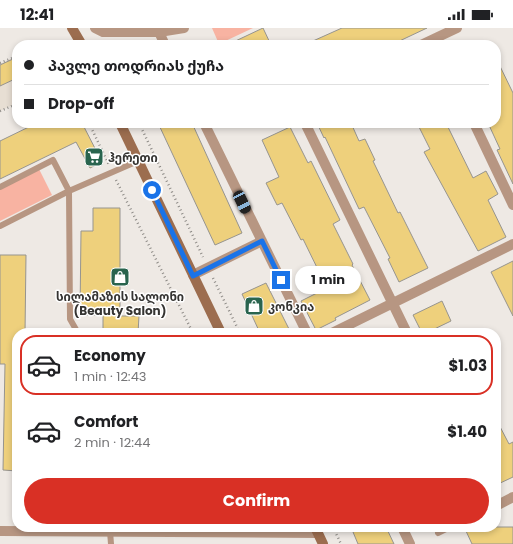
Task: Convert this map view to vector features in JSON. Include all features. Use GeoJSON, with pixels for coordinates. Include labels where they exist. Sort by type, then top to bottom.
{"type":"FeatureCollection","features":[{"type":"Feature","properties":{"kind":"street"},"geometry":{"type":"LineString","coordinates":[[72,28],[79,40]]}},
{"type":"Feature","properties":{"kind":"street"},"geometry":{"type":"LineString","coordinates":[[95,28],[103,32],[159,32],[184,28]]}},
{"type":"Feature","properties":{"kind":"street"},"geometry":{"type":"LineString","coordinates":[[439,40],[457,28]]}},
{"type":"Feature","properties":{"kind":"street"},"geometry":{"type":"LineString","coordinates":[[159,32],[163,40]]}},
{"type":"Feature","properties":{"kind":"street"},"geometry":{"type":"LineString","coordinates":[[122,128],[219,328]]}},
{"type":"Feature","properties":{"kind":"street"},"geometry":{"type":"LineString","coordinates":[[206,128],[305,328]]}},
{"type":"Feature","properties":{"kind":"street"},"geometry":{"type":"LineString","coordinates":[[307,128],[404,328]]}},
{"type":"Feature","properties":{"kind":"street"},"geometry":{"type":"LineString","coordinates":[[476,128],[513,205]]}},
{"type":"Feature","properties":{"kind":"street"},"geometry":{"type":"LineString","coordinates":[[193,276],[262,241]]}},
{"type":"Feature","properties":{"kind":"street"},"geometry":{"type":"LineString","coordinates":[[342,328],[513,244]]}},
{"type":"Feature","properties":{"kind":"street"},"geometry":{"type":"LineString","coordinates":[[501,503],[513,497]]}},
{"type":"Feature","properties":{"kind":"street"},"geometry":{"type":"LineString","coordinates":[[0,531],[12,531]]}},
{"type":"Feature","properties":{"kind":"street"},"geometry":{"type":"LineString","coordinates":[[317,532],[323,544]]}},
{"type":"Feature","properties":{"kind":"street"},"geometry":{"type":"LineString","coordinates":[[404,532],[410,544]]}},
{"type":"Feature","properties":{"kind":"lane"},"geometry":{"type":"LineString","coordinates":[[0,187],[53,160],[69,191],[70,318],[75,328]]}},
{"type":"Feature","properties":{"kind":"lane"},"geometry":{"type":"LineString","coordinates":[[0,226],[69,191],[138,161]]}},
{"type":"Feature","properties":{"kind":"lane"},"geometry":{"type":"LineString","coordinates":[[110,532],[111,544]]}},
{"type":"Feature","properties":{"kind":"path"},"geometry":{"type":"LineString","coordinates":[[0,63],[12,58]]}},
{"type":"Feature","properties":{"kind":"path"},"geometry":{"type":"LineString","coordinates":[[0,112],[12,106]]}},
{"type":"Feature","properties":{"kind":"path"},"geometry":{"type":"LineString","coordinates":[[91,128],[191,328]]}},
{"type":"Feature","properties":{"kind":"path"},"geometry":{"type":"LineString","coordinates":[[141,128],[238,328]]}},
{"type":"Feature","properties":{"kind":"path"},"geometry":{"type":"LineString","coordinates":[[335,532],[341,544]]}},
{"type":"Feature","properties":{"kind":"shaded area"},"geometry":{"type":"Polygon","coordinates":[[[212,28],[253,28],[228,40],[217,40],[212,28]]]}},
{"type":"Feature","properties":{"kind":"shaded area"},"geometry":{"type":"Polygon","coordinates":[[[12,58],[12,105],[0,111],[0,64],[12,58]]]}},
{"type":"Feature","properties":{"kind":"shaded area"},"geometry":{"type":"Polygon","coordinates":[[[39,169],[52,195],[0,221],[0,188],[39,169]]]}},
{"type":"Feature","properties":{"kind":"building"},"geometry":{"type":"Polygon","coordinates":[[[263,28],[269,40],[238,40],[263,28]]]}},
{"type":"Feature","properties":{"kind":"building"},"geometry":{"type":"Polygon","coordinates":[[[342,28],[427,28],[402,40],[315,40],[342,28]]]}},
{"type":"Feature","properties":{"kind":"building"},"geometry":{"type":"Polygon","coordinates":[[[12,59],[12,80],[0,86],[0,65],[12,59]]]}},
{"type":"Feature","properties":{"kind":"building"},"geometry":{"type":"Polygon","coordinates":[[[501,68],[513,93],[513,184],[497,150],[500,149],[490,128],[501,128],[501,68]]]}},
{"type":"Feature","properties":{"kind":"building"},"geometry":{"type":"Polygon","coordinates":[[[27,128],[85,128],[102,162],[90,168],[76,142],[0,179],[0,141],[27,128]]]}},
{"type":"Feature","properties":{"kind":"building"},"geometry":{"type":"Polygon","coordinates":[[[160,128],[194,128],[242,233],[215,245],[160,128]]]}},
{"type":"Feature","properties":{"kind":"building"},"geometry":{"type":"Polygon","coordinates":[[[290,128],[308,163],[311,161],[340,220],[333,224],[370,300],[335,318],[336,320],[320,328],[315,328],[301,301],[327,288],[303,239],[301,240],[282,203],[277,205],[266,183],[279,177],[262,140],[290,128]]]}},
{"type":"Feature","properties":{"kind":"building"},"geometry":{"type":"Polygon","coordinates":[[[319,128],[353,128],[359,141],[365,139],[375,160],[373,161],[398,213],[400,212],[428,268],[399,282],[388,259],[390,258],[364,207],[359,209],[325,137],[324,138],[319,128]]]}},
{"type":"Feature","properties":{"kind":"building"},"geometry":{"type":"Polygon","coordinates":[[[420,128],[448,128],[473,178],[486,171],[498,194],[488,200],[506,237],[478,251],[424,152],[430,149],[420,128]]]}},
{"type":"Feature","properties":{"kind":"building"},"geometry":{"type":"Polygon","coordinates":[[[93,208],[120,208],[120,316],[139,316],[138,328],[103,328],[103,315],[80,315],[81,231],[93,231],[93,208]]]}},
{"type":"Feature","properties":{"kind":"building"},"geometry":{"type":"Polygon","coordinates":[[[0,255],[26,255],[25,328],[12,328],[12,471],[3,470],[5,364],[0,364],[0,255]]]}},
{"type":"Feature","properties":{"kind":"building"},"geometry":{"type":"Polygon","coordinates":[[[513,261],[513,316],[491,272],[513,261]]]}},
{"type":"Feature","properties":{"kind":"building"},"geometry":{"type":"Polygon","coordinates":[[[266,283],[288,328],[258,328],[242,294],[266,283]]]}},
{"type":"Feature","properties":{"kind":"building"},"geometry":{"type":"Polygon","coordinates":[[[442,301],[451,321],[436,328],[420,328],[413,315],[442,301]]]}},
{"type":"Feature","properties":{"kind":"building"},"geometry":{"type":"Polygon","coordinates":[[[501,429],[509,444],[513,442],[513,477],[501,483],[501,429]]]}},
{"type":"Feature","properties":{"kind":"building"},"geometry":{"type":"Polygon","coordinates":[[[501,527],[513,527],[513,544],[472,544],[466,532],[501,532],[501,527]]]}},
{"type":"Feature","properties":{"kind":"building"},"geometry":{"type":"Polygon","coordinates":[[[353,532],[388,532],[394,544],[358,544],[353,532]]]}},
{"type":"Feature","properties":{"kind":"place","name":"ჰერეთი"},"geometry":{"type":"Point","coordinates":[94,157]}},
{"type":"Feature","properties":{"kind":"place","name":"სილამაზის სალონი (Beauty Salon)"},"geometry":{"type":"Point","coordinates":[120,277]}},
{"type":"Feature","properties":{"kind":"place","name":"კონკია"},"geometry":{"type":"Point","coordinates":[254,306]}},
{"type":"Feature","properties":{"kind":"route"},"geometry":{"type":"LineString","coordinates":[[152,190],[193,276],[262,241],[281,280]]}}]}
